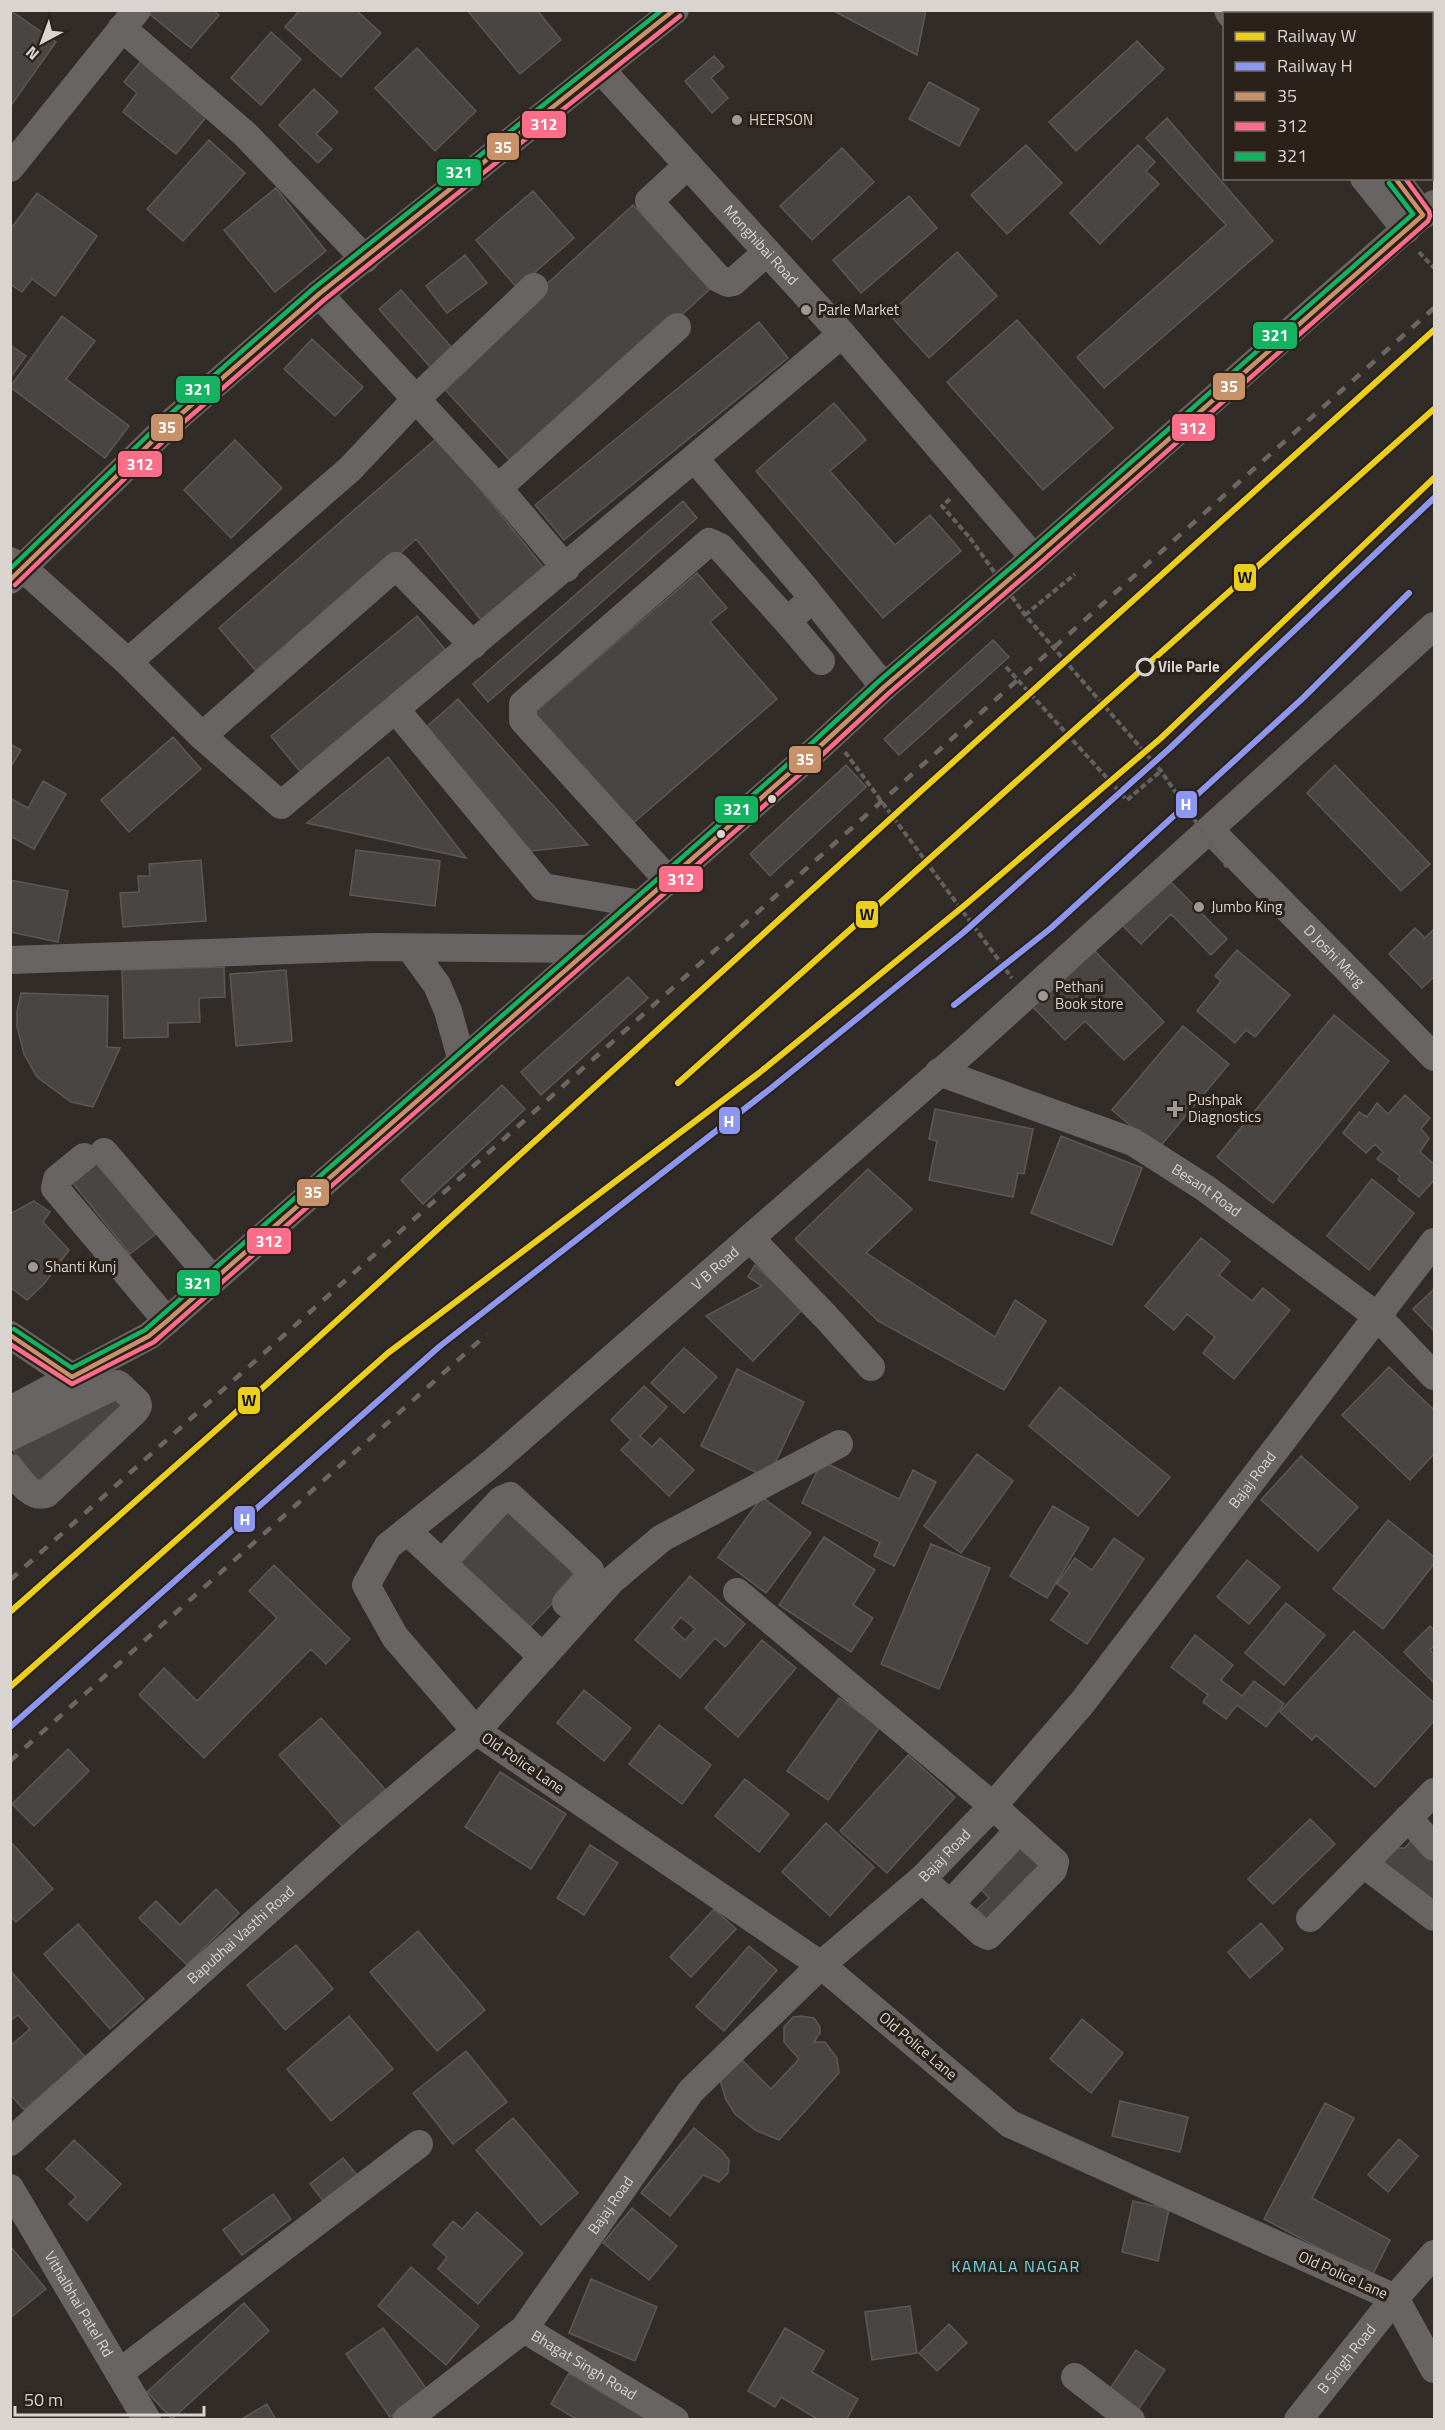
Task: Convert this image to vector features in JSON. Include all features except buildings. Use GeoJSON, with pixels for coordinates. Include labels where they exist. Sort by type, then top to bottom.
{"type":"FeatureCollection","features":[{"type":"Feature","properties":{"kind":"street"},"geometry":{"type":"LineString","coordinates":[[675,10],[319,294],[173,421],[15,570],[128,663],[202,736],[281,804],[566,568],[842,334]]}},
{"type":"Feature","properties":{"kind":"street"},"geometry":{"type":"LineString","coordinates":[[10,168],[129,19],[365,258]]}},
{"type":"Feature","properties":{"kind":"street","name":"Monghibai Road"},"geometry":{"type":"LineString","coordinates":[[601,70],[842,334],[1034,558]]}},
{"type":"Feature","properties":{"kind":"street"},"geometry":{"type":"LineString","coordinates":[[688,165],[645,204],[723,281],[734,282],[767,252]]}},
{"type":"Feature","properties":{"kind":"street"},"geometry":{"type":"LineString","coordinates":[[1367,180],[1421,216]]}},
{"type":"Feature","properties":{"kind":"street"},"geometry":{"type":"LineString","coordinates":[[1396,180],[1421,216]]}},
{"type":"Feature","properties":{"kind":"street"},"geometry":{"type":"LineString","coordinates":[[10,1410],[149,1336],[167,1321],[1421,216]]}},
{"type":"Feature","properties":{"kind":"street"},"geometry":{"type":"LineString","coordinates":[[128,663],[350,469],[416,399],[534,287]]}},
{"type":"Feature","properties":{"kind":"street"},"geometry":{"type":"LineString","coordinates":[[319,294],[498,488],[566,568]]}},
{"type":"Feature","properties":{"kind":"street"},"geometry":{"type":"LineString","coordinates":[[498,488],[677,327]]}},
{"type":"Feature","properties":{"kind":"street"},"geometry":{"type":"LineString","coordinates":[[695,459],[884,687]]}},
{"type":"Feature","properties":{"kind":"street"},"geometry":{"type":"LineString","coordinates":[[668,880],[523,720],[523,704],[709,542],[720,547],[821,661]]}},
{"type":"Feature","properties":{"kind":"street"},"geometry":{"type":"LineString","coordinates":[[202,736],[396,566],[473,645]]}},
{"type":"Feature","properties":{"kind":"street"},"geometry":{"type":"LineString","coordinates":[[787,621],[813,599]]}},
{"type":"Feature","properties":{"kind":"street","name":"V B Road"},"geometry":{"type":"LineString","coordinates":[[407,1530],[492,1464],[939,1072],[1434,627]]}},
{"type":"Feature","properties":{"kind":"street"},"geometry":{"type":"LineString","coordinates":[[396,710],[543,887],[641,904]]}},
{"type":"Feature","properties":{"kind":"street","name":"D Joshi Marg"},"geometry":{"type":"LineString","coordinates":[[1210,830],[1434,1057]]}},
{"type":"Feature","properties":{"kind":"street"},"geometry":{"type":"LineString","coordinates":[[10,960],[410,948],[589,949]]}},
{"type":"Feature","properties":{"kind":"street"},"geometry":{"type":"LineString","coordinates":[[410,948],[437,985],[448,1011],[462,1061]]}},
{"type":"Feature","properties":{"kind":"street","name":"Besant Road"},"geometry":{"type":"LineString","coordinates":[[939,1072],[1133,1142],[1205,1188],[1377,1316],[1434,1376]]}},
{"type":"Feature","properties":{"kind":"street"},"geometry":{"type":"LineString","coordinates":[[167,1321],[55,1188],[57,1179],[94,1154],[213,1280]]}},
{"type":"Feature","properties":{"kind":"street"},"geometry":{"type":"LineString","coordinates":[[750,1238],[871,1367]]}},
{"type":"Feature","properties":{"kind":"street","name":"Bajaj Road"},"geometry":{"type":"LineString","coordinates":[[406,2420],[524,2329],[691,2091],[820,1965],[922,1879],[993,1806],[1082,1703],[1434,1242]]}},
{"type":"Feature","properties":{"kind":"street"},"geometry":{"type":"LineString","coordinates":[[10,1335],[118,1384],[133,1397],[138,1406],[49,1492],[40,1496],[33,1494],[10,1468]]}},
{"type":"Feature","properties":{"kind":"street"},"geometry":{"type":"LineString","coordinates":[[10,1437],[118,1384]]}},
{"type":"Feature","properties":{"kind":"street"},"geometry":{"type":"LineString","coordinates":[[536,1652],[662,1538],[839,1444]]}},
{"type":"Feature","properties":{"kind":"street"},"geometry":{"type":"LineString","coordinates":[[442,1563],[501,1500],[510,1496],[589,1567],[590,1576],[476,1731]]}},
{"type":"Feature","properties":{"kind":"street"},"geometry":{"type":"LineString","coordinates":[[407,1530],[536,1652]]}},
{"type":"Feature","properties":{"kind":"street","name":"Old Police Lane"},"geometry":{"type":"LineString","coordinates":[[407,1530],[388,1546],[366,1586],[395,1637],[476,1731],[820,1965],[1010,2124],[1395,2298]]}},
{"type":"Feature","properties":{"kind":"street"},"geometry":{"type":"LineString","coordinates":[[737,1592],[993,1806],[1055,1862],[1053,1870],[988,1936],[982,1934],[922,1879]]}},
{"type":"Feature","properties":{"kind":"street","name":"Bapubhai Vasthi Road"},"geometry":{"type":"LineString","coordinates":[[10,2142],[348,1839],[476,1731]]}},
{"type":"Feature","properties":{"kind":"street"},"geometry":{"type":"LineString","coordinates":[[1310,1918],[1367,1866],[1434,1792]]}},
{"type":"Feature","properties":{"kind":"street"},"geometry":{"type":"LineString","coordinates":[[1410,1821],[1434,1847]]}},
{"type":"Feature","properties":{"kind":"street"},"geometry":{"type":"LineString","coordinates":[[950,1904],[1019,1830]]}},
{"type":"Feature","properties":{"kind":"street"},"geometry":{"type":"LineString","coordinates":[[1367,1866],[1434,1917]]}},
{"type":"Feature","properties":{"kind":"street"},"geometry":{"type":"LineString","coordinates":[[119,2373],[418,2144]]}},
{"type":"Feature","properties":{"kind":"street","name":"Vithalbhai Patel Rd"},"geometry":{"type":"LineString","coordinates":[[10,2188],[147,2420]]}},
{"type":"Feature","properties":{"kind":"street","name":"B Singh Road"},"geometry":{"type":"LineString","coordinates":[[1298,2420],[1395,2298],[1434,2254]]}},
{"type":"Feature","properties":{"kind":"street"},"geometry":{"type":"LineString","coordinates":[[1395,2298],[1434,2369]]}},
{"type":"Feature","properties":{"kind":"street","name":"Bhagat Singh Road"},"geometry":{"type":"LineString","coordinates":[[524,2329],[675,2420]]}},
{"type":"Feature","properties":{"kind":"street"},"geometry":{"type":"LineString","coordinates":[[1075,2377],[1131,2420]]}},
{"type":"Feature","properties":{"kind":"path"},"geometry":{"type":"LineString","coordinates":[[1428,261],[1434,268]]}},
{"type":"Feature","properties":{"kind":"path"},"geometry":{"type":"LineString","coordinates":[[942,506],[970,538],[1025,615],[1161,771],[1227,867]]}},
{"type":"Feature","properties":{"kind":"path"},"geometry":{"type":"LineString","coordinates":[[1025,615],[1075,574]]}},
{"type":"Feature","properties":{"kind":"path"},"geometry":{"type":"LineString","coordinates":[[1006,667],[1126,800],[1161,771]]}},
{"type":"Feature","properties":{"kind":"path"},"geometry":{"type":"LineString","coordinates":[[845,752],[1012,978]]}},
{"type":"Feature","properties":{"kind":"railway"},"geometry":{"type":"LineString","coordinates":[[10,1580],[1434,308]]}},
{"type":"Feature","properties":{"kind":"railway"},"geometry":{"type":"LineString","coordinates":[[10,1761],[487,1334]]}},
{"type":"Feature","properties":{"kind":"rail line","name":"W"},"geometry":{"type":"LineString","coordinates":[[10,1612],[224,1423],[1434,330]]}},
{"type":"Feature","properties":{"kind":"rail line","name":"W"},"geometry":{"type":"LineString","coordinates":[[678,1083],[1434,409]]}},
{"type":"Feature","properties":{"kind":"rail line","name":"W"},"geometry":{"type":"LineString","coordinates":[[10,1687],[388,1353],[759,1073],[965,905],[1161,738],[1434,478]]}},
{"type":"Feature","properties":{"kind":"rail line","name":"H"},"geometry":{"type":"LineString","coordinates":[[10,1727],[440,1346],[770,1089],[964,932],[1170,748],[1434,498]]}},
{"type":"Feature","properties":{"kind":"rail line","name":"H"},"geometry":{"type":"LineString","coordinates":[[954,1005],[1051,928],[1303,698],[1409,593]]}},
{"type":"Feature","properties":{"kind":"transit line","name":"321"},"geometry":{"type":"LineString","coordinates":[[10,569],[168,416],[314,288],[662,10]]}},
{"type":"Feature","properties":{"kind":"transit line","name":"35"},"geometry":{"type":"LineString","coordinates":[[10,580],[173,421],[319,294],[674,10]]}},
{"type":"Feature","properties":{"kind":"transit line","name":"312"},"geometry":{"type":"LineString","coordinates":[[15,585],[178,427],[324,300],[680,16]]}},
{"type":"Feature","properties":{"kind":"transit line","name":"35"},"geometry":{"type":"LineString","coordinates":[[72,1377],[149,1336],[167,1321],[818,748],[884,687],[1423,215],[1397,180]]}},
{"type":"Feature","properties":{"kind":"transit line","name":"312"},"geometry":{"type":"LineString","coordinates":[[10,1344],[72,1384],[154,1342],[1428,221],[1429,211],[1406,180]]}},
{"type":"Feature","properties":{"kind":"transit line","name":"321"},"geometry":{"type":"LineString","coordinates":[[14,1329],[72,1368],[145,1330],[813,742],[879,681],[1413,214],[1389,183]]}},
{"type":"Feature","properties":{"kind":"transit line","name":"35"},"geometry":{"type":"LineString","coordinates":[[10,1335],[72,1377]]}},
{"type":"Feature","properties":{"kind":"place","name":"HEERSON"},"geometry":{"type":"Point","coordinates":[737,120]}},
{"type":"Feature","properties":{"kind":"place","name":"Parle Market"},"geometry":{"type":"Point","coordinates":[806,310]}},
{"type":"Feature","properties":{"kind":"place","name":"Vile Parle"},"geometry":{"type":"Point","coordinates":[1145,667]}},
{"type":"Feature","properties":{"kind":"place","name":"Jumbo King"},"geometry":{"type":"Point","coordinates":[1199,907]}},
{"type":"Feature","properties":{"kind":"place","name":"Pethani Book store"},"geometry":{"type":"Point","coordinates":[1043,996]}},
{"type":"Feature","properties":{"kind":"place","name":"Pushpak Diagnostics"},"geometry":{"type":"Point","coordinates":[1175,1109]}},
{"type":"Feature","properties":{"kind":"place","name":"Shanti Kunj"},"geometry":{"type":"Point","coordinates":[33,1267]}},
{"type":"Feature","properties":{"kind":"district","name":"KAMALA NAGAR"},"geometry":{"type":"Point","coordinates":[1016,2266]}}]}
